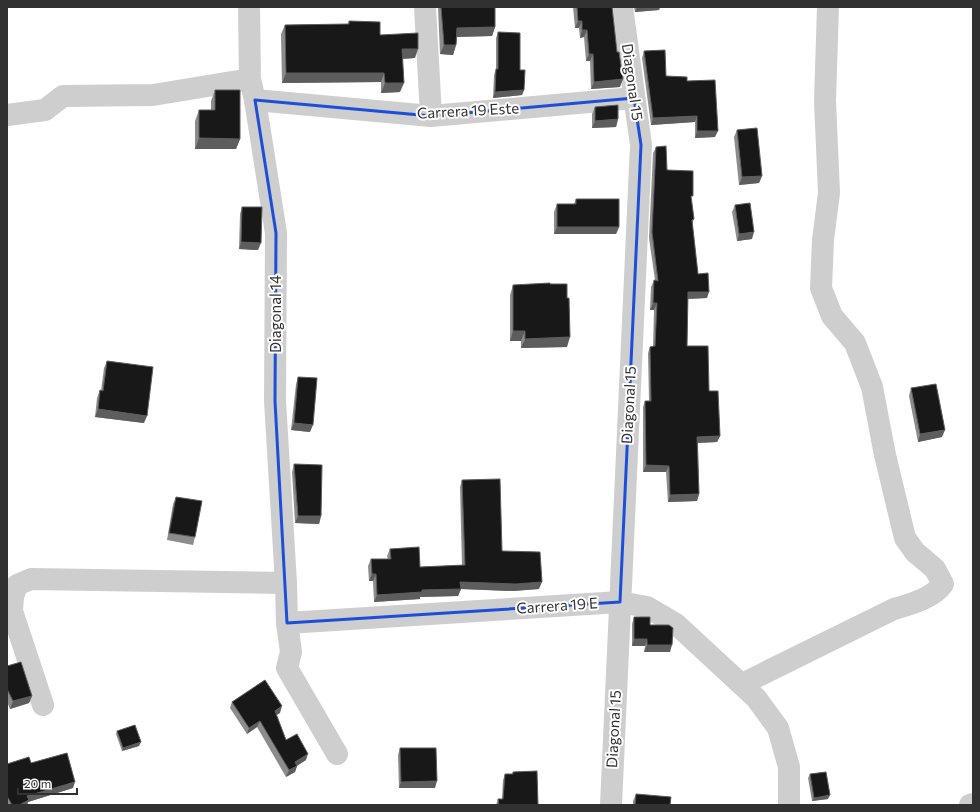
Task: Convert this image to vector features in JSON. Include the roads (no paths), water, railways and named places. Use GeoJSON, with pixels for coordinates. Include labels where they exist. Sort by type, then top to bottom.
{"type":"FeatureCollection","features":[{"type":"Feature","properties":{"kind":"street","name":"Diagonal 14"},"geometry":{"type":"LineString","coordinates":[[249,7],[250,79],[276,233],[275,401],[287,623],[291,652],[287,668],[337,754]]}},
{"type":"Feature","properties":{"kind":"street"},"geometry":{"type":"LineString","coordinates":[[425,7],[431,116]]}},
{"type":"Feature","properties":{"kind":"street","name":"Diagonal 15"},"geometry":{"type":"LineString","coordinates":[[611,805],[641,145],[622,7]]}},
{"type":"Feature","properties":{"kind":"street"},"geometry":{"type":"LineString","coordinates":[[742,684],[894,609],[912,604],[939,590],[943,584],[935,569],[915,552],[905,538],[885,455],[872,387],[855,343],[832,316],[821,288],[823,240],[829,194],[825,101],[828,7]]}},
{"type":"Feature","properties":{"kind":"street"},"geometry":{"type":"LineString","coordinates":[[7,115],[45,110],[64,96],[153,95],[250,79]]}},
{"type":"Feature","properties":{"kind":"street","name":"Carrera 19 Este"},"geometry":{"type":"LineString","coordinates":[[254,100],[431,116],[634,98]]}},
{"type":"Feature","properties":{"kind":"street"},"geometry":{"type":"LineString","coordinates":[[43,705],[12,611],[13,597],[17,585],[31,579],[286,583]]}},
{"type":"Feature","properties":{"kind":"street","name":"Carrera 19 E"},"geometry":{"type":"LineString","coordinates":[[287,623],[620,602],[647,607],[676,624],[742,684],[756,698],[778,728],[789,767],[789,805]]}}]}
